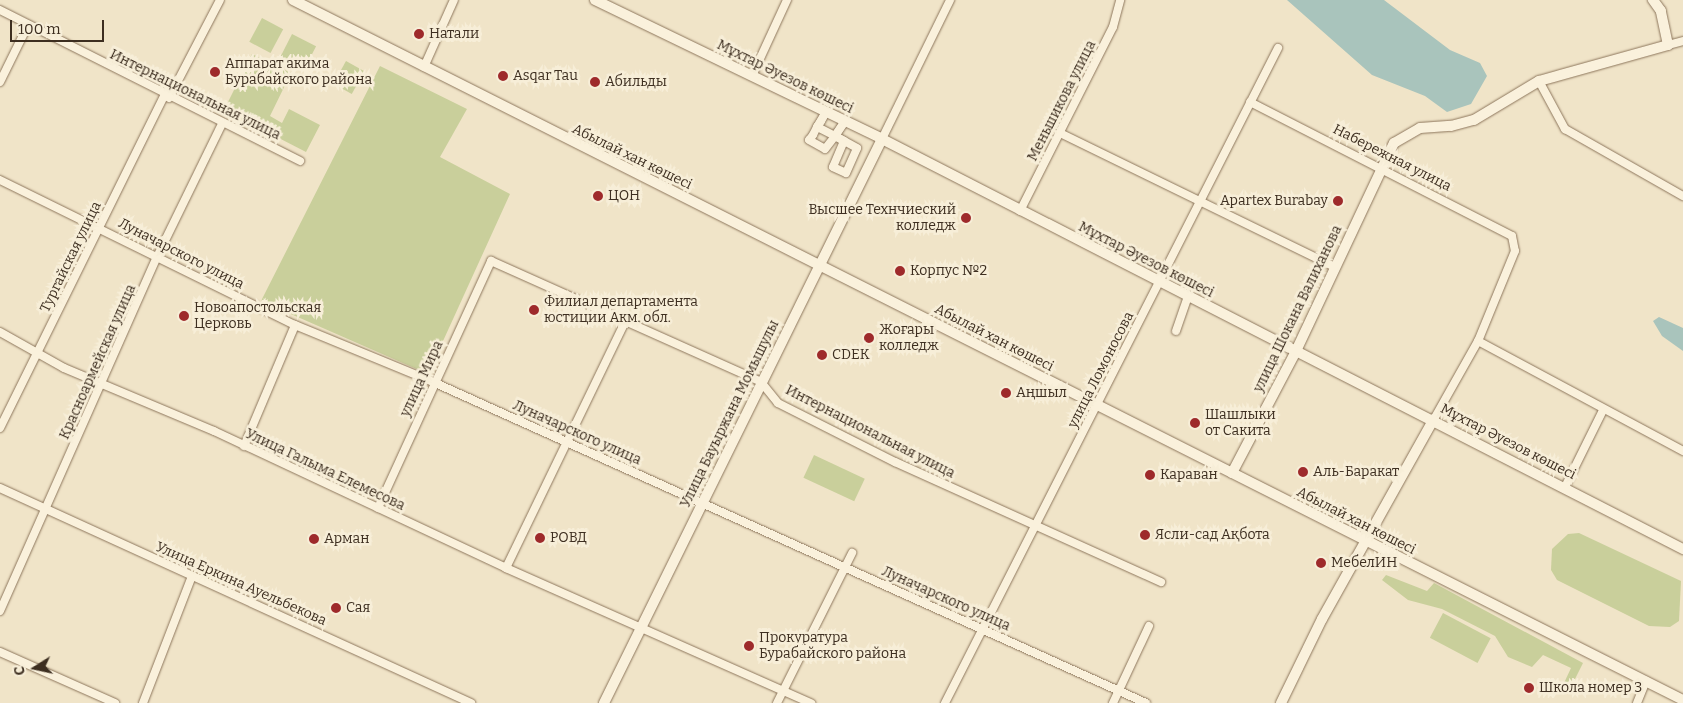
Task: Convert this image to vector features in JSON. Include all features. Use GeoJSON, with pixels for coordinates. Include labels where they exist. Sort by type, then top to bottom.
{"type":"FeatureCollection","features":[{"type":"Feature","properties":{"kind":"street","name":"Тургайская улица"},"geometry":{"type":"LineString","coordinates":[[0,428],[166,97],[220,0]]}},
{"type":"Feature","properties":{"kind":"street","name":"Абылай хан көшесі"},"geometry":{"type":"LineString","coordinates":[[293,0],[1683,700]]}},
{"type":"Feature","properties":{"kind":"street"},"geometry":{"type":"LineString","coordinates":[[424,67],[454,0]]}},
{"type":"Feature","properties":{"kind":"street","name":"Мұхтар Әуезов көшесі"},"geometry":{"type":"LineString","coordinates":[[595,0],[882,139],[1160,283],[1434,419],[1683,549]]}},
{"type":"Feature","properties":{"kind":"street"},"geometry":{"type":"LineString","coordinates":[[752,76],[787,0]]}},
{"type":"Feature","properties":{"kind":"street"},"geometry":{"type":"LineString","coordinates":[[882,139],[950,0]]}},
{"type":"Feature","properties":{"kind":"street","name":"Меньшикова улица"},"geometry":{"type":"LineString","coordinates":[[1020,211],[1114,27],[1120,0]]}},
{"type":"Feature","properties":{"kind":"street"},"geometry":{"type":"LineString","coordinates":[[1652,0],[1661,11],[1668,45],[1683,41]]}},
{"type":"Feature","properties":{"kind":"street","name":"Интернациональная улица"},"geometry":{"type":"LineString","coordinates":[[0,10],[166,97],[300,160]]}},
{"type":"Feature","properties":{"kind":"street"},"geometry":{"type":"LineString","coordinates":[[0,82],[28,25]]}},
{"type":"Feature","properties":{"kind":"street","name":"улица Шокана Валиханова"},"geometry":{"type":"LineString","coordinates":[[1232,473],[1296,351],[1386,156],[1409,131],[1464,124],[1539,81],[1668,45]]}},
{"type":"Feature","properties":{"kind":"street","name":"улица Ломоносова"},"geometry":{"type":"LineString","coordinates":[[945,703],[1038,526],[1200,199],[1278,48]]}},
{"type":"Feature","properties":{"kind":"street"},"geometry":{"type":"LineString","coordinates":[[1539,81],[1565,129],[1683,196]]}},
{"type":"Feature","properties":{"kind":"street","name":"Набережная улица"},"geometry":{"type":"LineString","coordinates":[[1250,102],[1505,229],[1516,244],[1478,341]]}},
{"type":"Feature","properties":{"kind":"street"},"geometry":{"type":"LineString","coordinates":[[826,112],[809,140],[825,150],[844,121]]}},
{"type":"Feature","properties":{"kind":"street","name":"Красноармейская улица"},"geometry":{"type":"LineString","coordinates":[[0,611],[45,508],[104,383],[158,257],[222,124]]}},
{"type":"Feature","properties":{"kind":"street"},"geometry":{"type":"LineString","coordinates":[[816,128],[844,141]]}},
{"type":"Feature","properties":{"kind":"street"},"geometry":{"type":"LineString","coordinates":[[1060,133],[1200,199],[1335,267]]}},
{"type":"Feature","properties":{"kind":"street","name":"Улица Бауыржана Момышулы"},"geometry":{"type":"LineString","coordinates":[[604,703],[882,139]]}},
{"type":"Feature","properties":{"kind":"street","name":"Луначарского улица"},"geometry":{"type":"LineString","coordinates":[[0,180],[295,325],[433,382],[1146,703]]}},
{"type":"Feature","properties":{"kind":"street","name":"Интернациональная улица"},"geometry":{"type":"LineString","coordinates":[[492,261],[761,382],[778,403],[1161,582]]}},
{"type":"Feature","properties":{"kind":"street","name":"улица Мира"},"geometry":{"type":"LineString","coordinates":[[378,508],[433,382],[492,261]]}},
{"type":"Feature","properties":{"kind":"street"},"geometry":{"type":"LineString","coordinates":[[1176,331],[1188,297]]}},
{"type":"Feature","properties":{"kind":"street"},"geometry":{"type":"LineString","coordinates":[[506,568],[626,320]]}},
{"type":"Feature","properties":{"kind":"street"},"geometry":{"type":"LineString","coordinates":[[244,446],[295,325]]}},
{"type":"Feature","properties":{"kind":"street","name":"Улица Галыма Елемесова"},"geometry":{"type":"LineString","coordinates":[[0,332],[39,353],[506,568],[643,625],[811,703]]}},
{"type":"Feature","properties":{"kind":"street"},"geometry":{"type":"LineString","coordinates":[[1281,703],[1322,619],[1478,341],[1603,410],[1683,451]]}},
{"type":"Feature","properties":{"kind":"street"},"geometry":{"type":"LineString","coordinates":[[1565,487],[1603,410]]}},
{"type":"Feature","properties":{"kind":"street","name":"Улица Еркина Ауельбекова"},"geometry":{"type":"LineString","coordinates":[[0,488],[471,703]]}},
{"type":"Feature","properties":{"kind":"street"},"geometry":{"type":"LineString","coordinates":[[777,703],[852,554]]}},
{"type":"Feature","properties":{"kind":"street"},"geometry":{"type":"LineString","coordinates":[[143,703],[192,576]]}},
{"type":"Feature","properties":{"kind":"street"},"geometry":{"type":"LineString","coordinates":[[1113,703],[1149,626]]}},
{"type":"Feature","properties":{"kind":"street"},"geometry":{"type":"LineString","coordinates":[[0,652],[115,703]]}},
{"type":"Feature","properties":{"kind":"street"},"geometry":{"type":"LineString","coordinates":[[1637,703],[1646,681]]}},
{"type":"Feature","properties":{"kind":"green space"},"geometry":{"type":"Polygon","coordinates":[[[262,18],[283,29],[271,53],[249,42],[262,18]]]}},
{"type":"Feature","properties":{"kind":"green space"},"geometry":{"type":"Polygon","coordinates":[[[292,34],[316,46],[304,69],[280,57],[292,34]]]}},
{"type":"Feature","properties":{"kind":"green space"},"geometry":{"type":"Polygon","coordinates":[[[252,54],[291,73],[270,116],[282,123],[289,109],[320,125],[306,152],[224,110],[252,54]]]}},
{"type":"Feature","properties":{"kind":"green space"},"geometry":{"type":"Polygon","coordinates":[[[346,61],[364,71],[352,94],[333,84],[346,61]]]}},
{"type":"Feature","properties":{"kind":"green space"},"geometry":{"type":"Polygon","coordinates":[[[380,66],[467,109],[440,157],[510,194],[428,374],[261,301],[380,66]]]}},
{"type":"Feature","properties":{"kind":"green space"},"geometry":{"type":"Polygon","coordinates":[[[814,455],[865,479],[854,501],[803,478],[814,455]]]}},
{"type":"Feature","properties":{"kind":"green space"},"geometry":{"type":"Polygon","coordinates":[[[1579,533],[1681,581],[1679,621],[1670,627],[1649,626],[1557,580],[1551,570],[1552,549],[1568,534],[1579,533]]]}},
{"type":"Feature","properties":{"kind":"green space"},"geometry":{"type":"Polygon","coordinates":[[[1386,575],[1427,591],[1434,583],[1583,663],[1570,689],[1564,683],[1571,668],[1543,655],[1532,667],[1508,657],[1495,636],[1442,609],[1408,600],[1382,580],[1386,575]]]}},
{"type":"Feature","properties":{"kind":"green space"},"geometry":{"type":"Polygon","coordinates":[[[1443,613],[1491,638],[1478,663],[1430,638],[1443,613]]]}},
{"type":"Feature","properties":{"kind":"water"},"geometry":{"type":"Polygon","coordinates":[[[1287,0],[1384,0],[1450,50],[1480,63],[1487,76],[1471,104],[1447,112],[1425,96],[1372,75],[1287,0]]]}},
{"type":"Feature","properties":{"kind":"water"},"geometry":{"type":"Polygon","coordinates":[[[1659,317],[1683,328],[1683,351],[1662,336],[1653,321],[1659,317]]]}},
{"type":"Feature","properties":{"kind":"place","name":"Натали"},"geometry":{"type":"Point","coordinates":[419,34]}},
{"type":"Feature","properties":{"kind":"place","name":"Аппарат акима Бурабайского района"},"geometry":{"type":"Point","coordinates":[215,72]}},
{"type":"Feature","properties":{"kind":"place","name":"Asqar Tau"},"geometry":{"type":"Point","coordinates":[503,76]}},
{"type":"Feature","properties":{"kind":"place","name":"Абильды"},"geometry":{"type":"Point","coordinates":[595,82]}},
{"type":"Feature","properties":{"kind":"place","name":"ЦОН"},"geometry":{"type":"Point","coordinates":[598,196]}},
{"type":"Feature","properties":{"kind":"place","name":"Apartex Burabay"},"geometry":{"type":"Point","coordinates":[1338,201]}},
{"type":"Feature","properties":{"kind":"place","name":"Высшее Технчиеский колледж"},"geometry":{"type":"Point","coordinates":[966,218]}},
{"type":"Feature","properties":{"kind":"place","name":"Корпус №2"},"geometry":{"type":"Point","coordinates":[900,271]}},
{"type":"Feature","properties":{"kind":"place","name":"Филиал департамента юстиции Акм. обл."},"geometry":{"type":"Point","coordinates":[534,310]}},
{"type":"Feature","properties":{"kind":"place","name":"Новоапостольская Церковь"},"geometry":{"type":"Point","coordinates":[184,316]}},
{"type":"Feature","properties":{"kind":"place","name":"Жоғары колледж"},"geometry":{"type":"Point","coordinates":[869,338]}},
{"type":"Feature","properties":{"kind":"place","name":"CDEK"},"geometry":{"type":"Point","coordinates":[822,355]}},
{"type":"Feature","properties":{"kind":"place","name":"Аңшыл"},"geometry":{"type":"Point","coordinates":[1006,393]}},
{"type":"Feature","properties":{"kind":"place","name":"Шашлыки от Сакита"},"geometry":{"type":"Point","coordinates":[1195,423]}},
{"type":"Feature","properties":{"kind":"place","name":"Аль-Баракат"},"geometry":{"type":"Point","coordinates":[1303,472]}},
{"type":"Feature","properties":{"kind":"place","name":"Караван"},"geometry":{"type":"Point","coordinates":[1150,475]}},
{"type":"Feature","properties":{"kind":"place","name":"Ясли-сад Ақбота"},"geometry":{"type":"Point","coordinates":[1145,535]}},
{"type":"Feature","properties":{"kind":"place","name":"РОВД"},"geometry":{"type":"Point","coordinates":[540,538]}},
{"type":"Feature","properties":{"kind":"place","name":"Арман"},"geometry":{"type":"Point","coordinates":[314,539]}},
{"type":"Feature","properties":{"kind":"place","name":"МебелИН"},"geometry":{"type":"Point","coordinates":[1321,563]}},
{"type":"Feature","properties":{"kind":"place","name":"Сая"},"geometry":{"type":"Point","coordinates":[336,608]}},
{"type":"Feature","properties":{"kind":"place","name":"Прокуратура Бурабайского района"},"geometry":{"type":"Point","coordinates":[749,646]}},
{"type":"Feature","properties":{"kind":"place","name":"Школа номер 3"},"geometry":{"type":"Point","coordinates":[1529,688]}}]}
